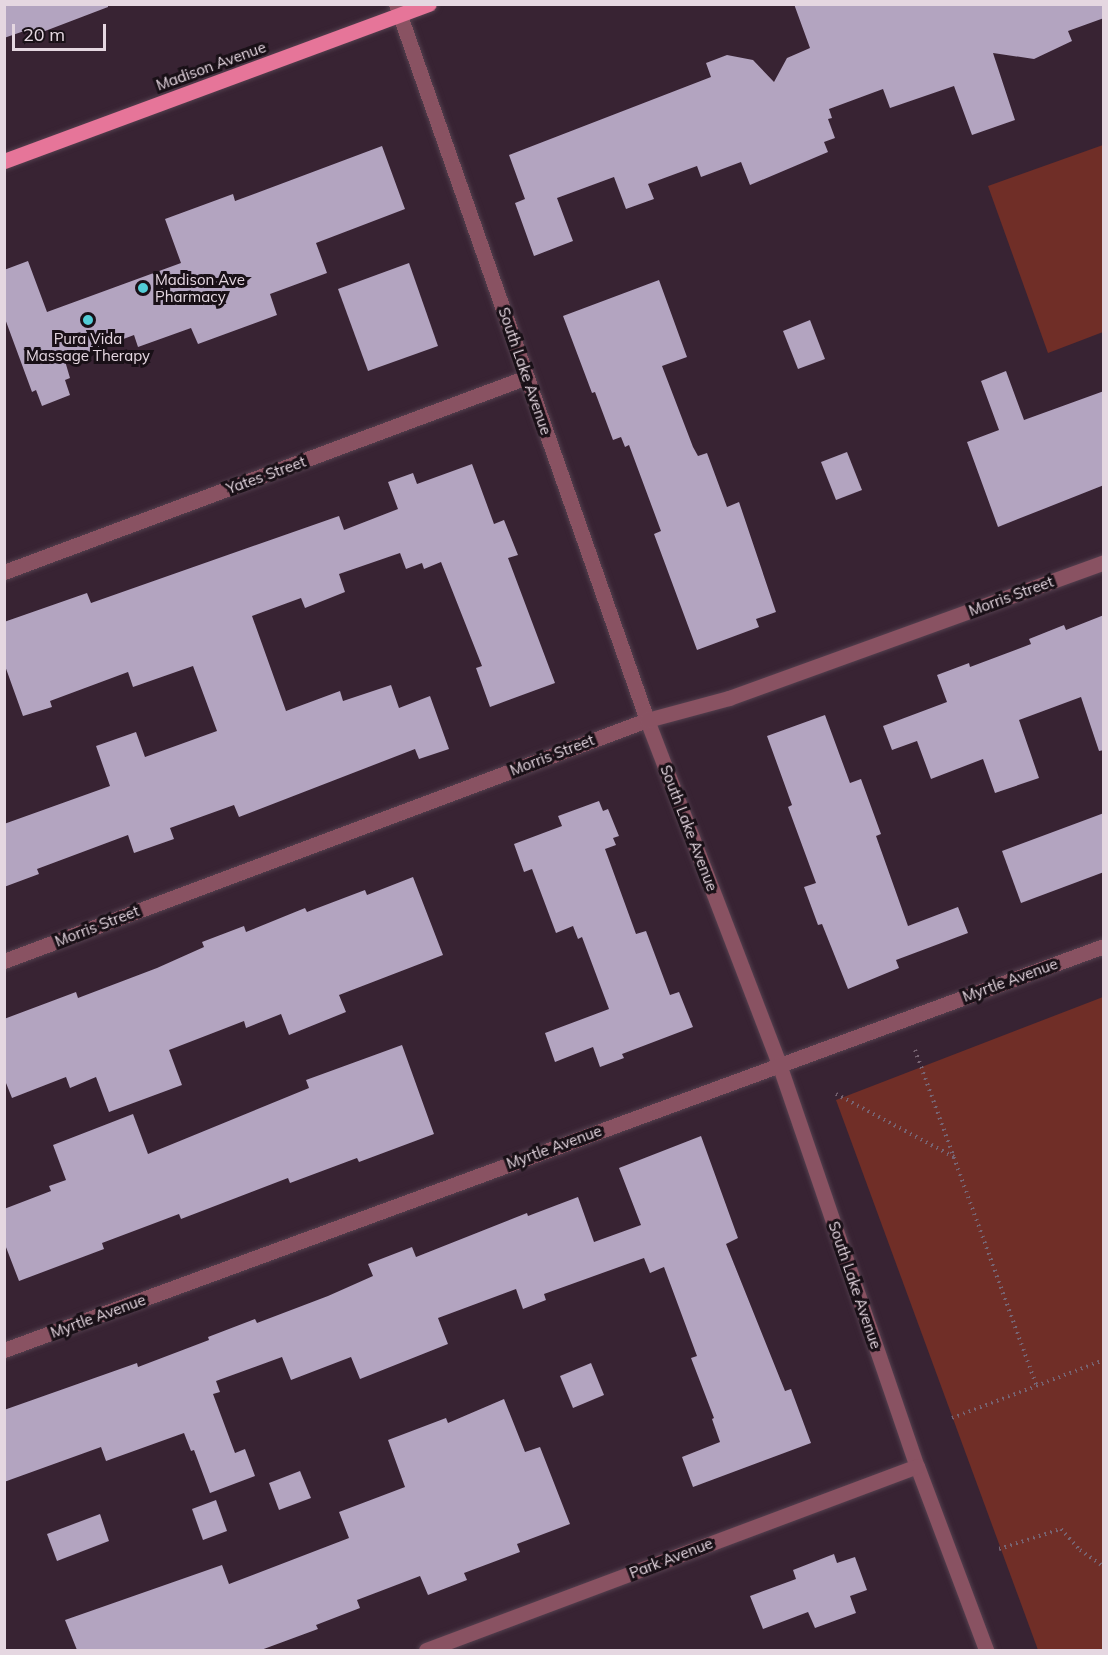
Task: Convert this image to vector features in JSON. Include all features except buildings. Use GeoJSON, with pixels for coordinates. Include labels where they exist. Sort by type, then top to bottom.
{"type":"FeatureCollection","features":[{"type":"Feature","properties":{"kind":"main road","name":"Madison Avenue"},"geometry":{"type":"LineString","coordinates":[[4,161],[398,10],[429,4]]}},
{"type":"Feature","properties":{"kind":"street","name":"South Lake Avenue"},"geometry":{"type":"LineString","coordinates":[[398,10],[646,720],[779,1064],[917,1466],[986,1650]]}},
{"type":"Feature","properties":{"kind":"street","name":"Yates Street"},"geometry":{"type":"LineString","coordinates":[[4,572],[527,377]]}},
{"type":"Feature","properties":{"kind":"street","name":"Morris Street"},"geometry":{"type":"LineString","coordinates":[[4,961],[646,720],[729,698],[1104,562]]}},
{"type":"Feature","properties":{"kind":"street","name":"Myrtle Avenue"},"geometry":{"type":"LineString","coordinates":[[4,1350],[1104,946]]}},
{"type":"Feature","properties":{"kind":"street","name":"Park Avenue"},"geometry":{"type":"LineString","coordinates":[[426,1650],[917,1466]]}},
{"type":"Feature","properties":{"kind":"path"},"geometry":{"type":"LineString","coordinates":[[915,1050],[1036,1385]]}},
{"type":"Feature","properties":{"kind":"path"},"geometry":{"type":"LineString","coordinates":[[836,1094],[955,1158]]}},
{"type":"Feature","properties":{"kind":"path"},"geometry":{"type":"LineString","coordinates":[[952,1418],[1103,1361]]}},
{"type":"Feature","properties":{"kind":"path"},"geometry":{"type":"LineString","coordinates":[[999,1549],[1061,1528],[1080,1550],[1104,1567]]}},
{"type":"Feature","properties":{"kind":"shaded area"},"geometry":{"type":"Polygon","coordinates":[[[1103,145],[1103,332],[1048,353],[988,186],[1103,145]]]}},
{"type":"Feature","properties":{"kind":"shaded area"},"geometry":{"type":"Polygon","coordinates":[[[1103,997],[1103,1650],[1038,1650],[836,1100],[1103,997]]]}},
{"type":"Feature","properties":{"kind":"place","name":"Madison Ave Pharmacy"},"geometry":{"type":"Point","coordinates":[143,288]}},
{"type":"Feature","properties":{"kind":"place","name":"Pura Vida Massage Therapy"},"geometry":{"type":"Point","coordinates":[88,320]}}]}
